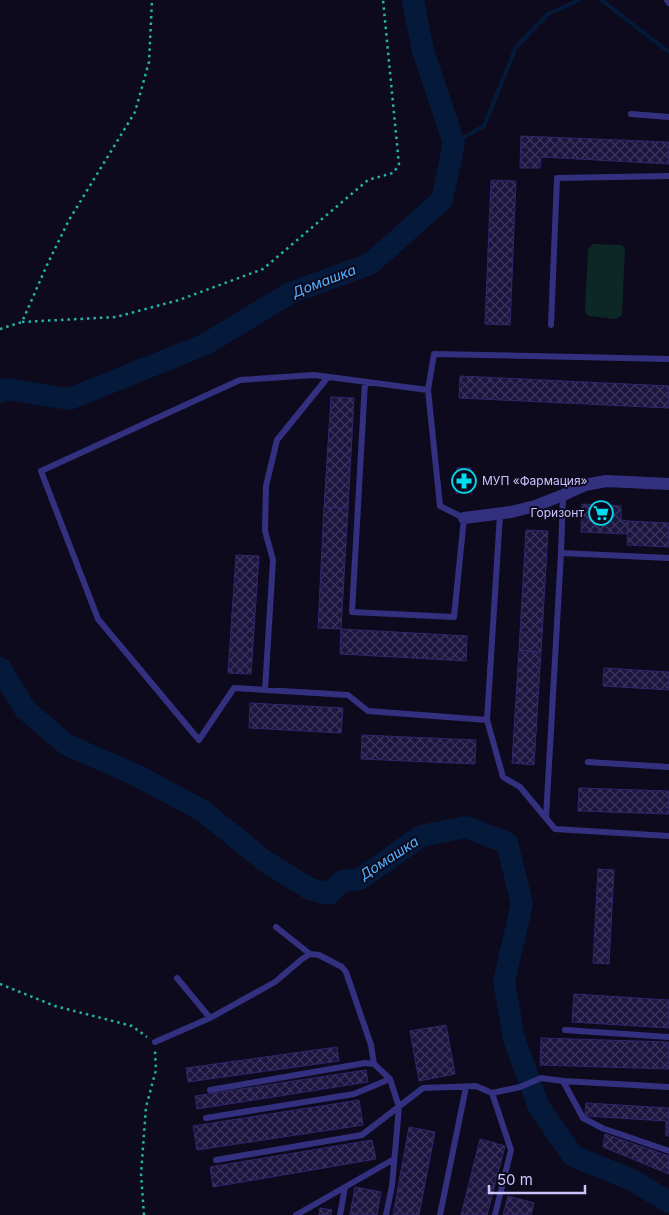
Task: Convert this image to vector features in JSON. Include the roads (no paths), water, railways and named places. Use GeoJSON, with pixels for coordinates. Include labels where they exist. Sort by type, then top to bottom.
{"type":"FeatureCollection","features":[{"type":"Feature","properties":{"kind":"street"},"geometry":{"type":"LineString","coordinates":[[464,518],[500,514],[535,506],[585,485],[606,481],[669,484]]}},
{"type":"Feature","properties":{"kind":"lane"},"geometry":{"type":"LineString","coordinates":[[631,114],[669,117]]}},
{"type":"Feature","properties":{"kind":"lane"},"geometry":{"type":"LineString","coordinates":[[551,325],[557,178],[669,176]]}},
{"type":"Feature","properties":{"kind":"lane"},"geometry":{"type":"LineString","coordinates":[[365,382],[352,612],[454,617],[464,518],[440,506],[428,390],[434,354],[669,359]]}},
{"type":"Feature","properties":{"kind":"lane"},"geometry":{"type":"LineString","coordinates":[[428,390],[314,375],[240,380],[41,471],[98,619],[199,740],[234,688],[348,695],[368,711],[487,720]]}},
{"type":"Feature","properties":{"kind":"lane"},"geometry":{"type":"LineString","coordinates":[[265,690],[273,560],[265,531],[266,486],[276,440],[328,376]]}},
{"type":"Feature","properties":{"kind":"lane"},"geometry":{"type":"LineString","coordinates":[[546,818],[563,495]]}},
{"type":"Feature","properties":{"kind":"lane"},"geometry":{"type":"LineString","coordinates":[[500,514],[487,720],[503,777],[520,788],[556,829],[669,836]]}},
{"type":"Feature","properties":{"kind":"lane"},"geometry":{"type":"LineString","coordinates":[[561,553],[669,558]]}},
{"type":"Feature","properties":{"kind":"lane"},"geometry":{"type":"LineString","coordinates":[[588,762],[669,767]]}},
{"type":"Feature","properties":{"kind":"lane"},"geometry":{"type":"LineString","coordinates":[[276,927],[310,954],[319,955],[342,967],[346,972],[371,1045],[374,1064]]}},
{"type":"Feature","properties":{"kind":"lane"},"geometry":{"type":"LineString","coordinates":[[155,1042],[210,1018],[275,982],[310,954]]}},
{"type":"Feature","properties":{"kind":"lane"},"geometry":{"type":"LineString","coordinates":[[177,978],[210,1018]]}},
{"type":"Feature","properties":{"kind":"lane"},"geometry":{"type":"LineString","coordinates":[[565,1030],[669,1037]]}},
{"type":"Feature","properties":{"kind":"lane"},"geometry":{"type":"LineString","coordinates":[[210,1090],[365,1063],[374,1064],[390,1078],[399,1107],[392,1186],[386,1215]]}},
{"type":"Feature","properties":{"kind":"lane"},"geometry":{"type":"LineString","coordinates":[[206,1118],[354,1094],[390,1078]]}},
{"type":"Feature","properties":{"kind":"lane"},"geometry":{"type":"LineString","coordinates":[[216,1160],[362,1134],[422,1088],[476,1086],[492,1093],[520,1087],[542,1078],[562,1081],[669,1087]]}},
{"type":"Feature","properties":{"kind":"lane"},"geometry":{"type":"LineString","coordinates":[[562,1081],[583,1118],[602,1128],[669,1151]]}},
{"type":"Feature","properties":{"kind":"lane"},"geometry":{"type":"LineString","coordinates":[[440,1215],[466,1087]]}},
{"type":"Feature","properties":{"kind":"lane"},"geometry":{"type":"LineString","coordinates":[[492,1093],[511,1150],[495,1215]]}},
{"type":"Feature","properties":{"kind":"lane"},"geometry":{"type":"LineString","coordinates":[[296,1215],[304,1213],[394,1159]]}},
{"type":"Feature","properties":{"kind":"lane"},"geometry":{"type":"LineString","coordinates":[[340,1215],[346,1187]]}},
{"type":"Feature","properties":{"kind":"waterway","name":"Домашка"},"geometry":{"type":"LineString","coordinates":[[0,392],[6,389],[69,399],[206,344],[290,293],[370,264],[442,200],[454,143],[423,51],[413,0]]}},
{"type":"Feature","properties":{"kind":"waterway"},"geometry":{"type":"LineString","coordinates":[[454,143],[484,126],[516,47],[548,14],[579,0]]}},
{"type":"Feature","properties":{"kind":"waterway"},"geometry":{"type":"LineString","coordinates":[[601,0],[669,52]]}},
{"type":"Feature","properties":{"kind":"waterway","name":"Домашка"},"geometry":{"type":"LineString","coordinates":[[0,668],[25,709],[67,745],[136,775],[203,811],[266,862],[310,889],[329,894],[342,881],[360,879],[421,836],[466,827],[507,843],[522,904],[504,981],[514,1039],[539,1107],[573,1156],[632,1180],[669,1202]]}},
{"type":"Feature","properties":{"kind":"place","name":"МУП «Фармация»"},"geometry":{"type":"Point","coordinates":[464,481]}},
{"type":"Feature","properties":{"kind":"place","name":"Горизонт"},"geometry":{"type":"Point","coordinates":[601,513]}}]}
